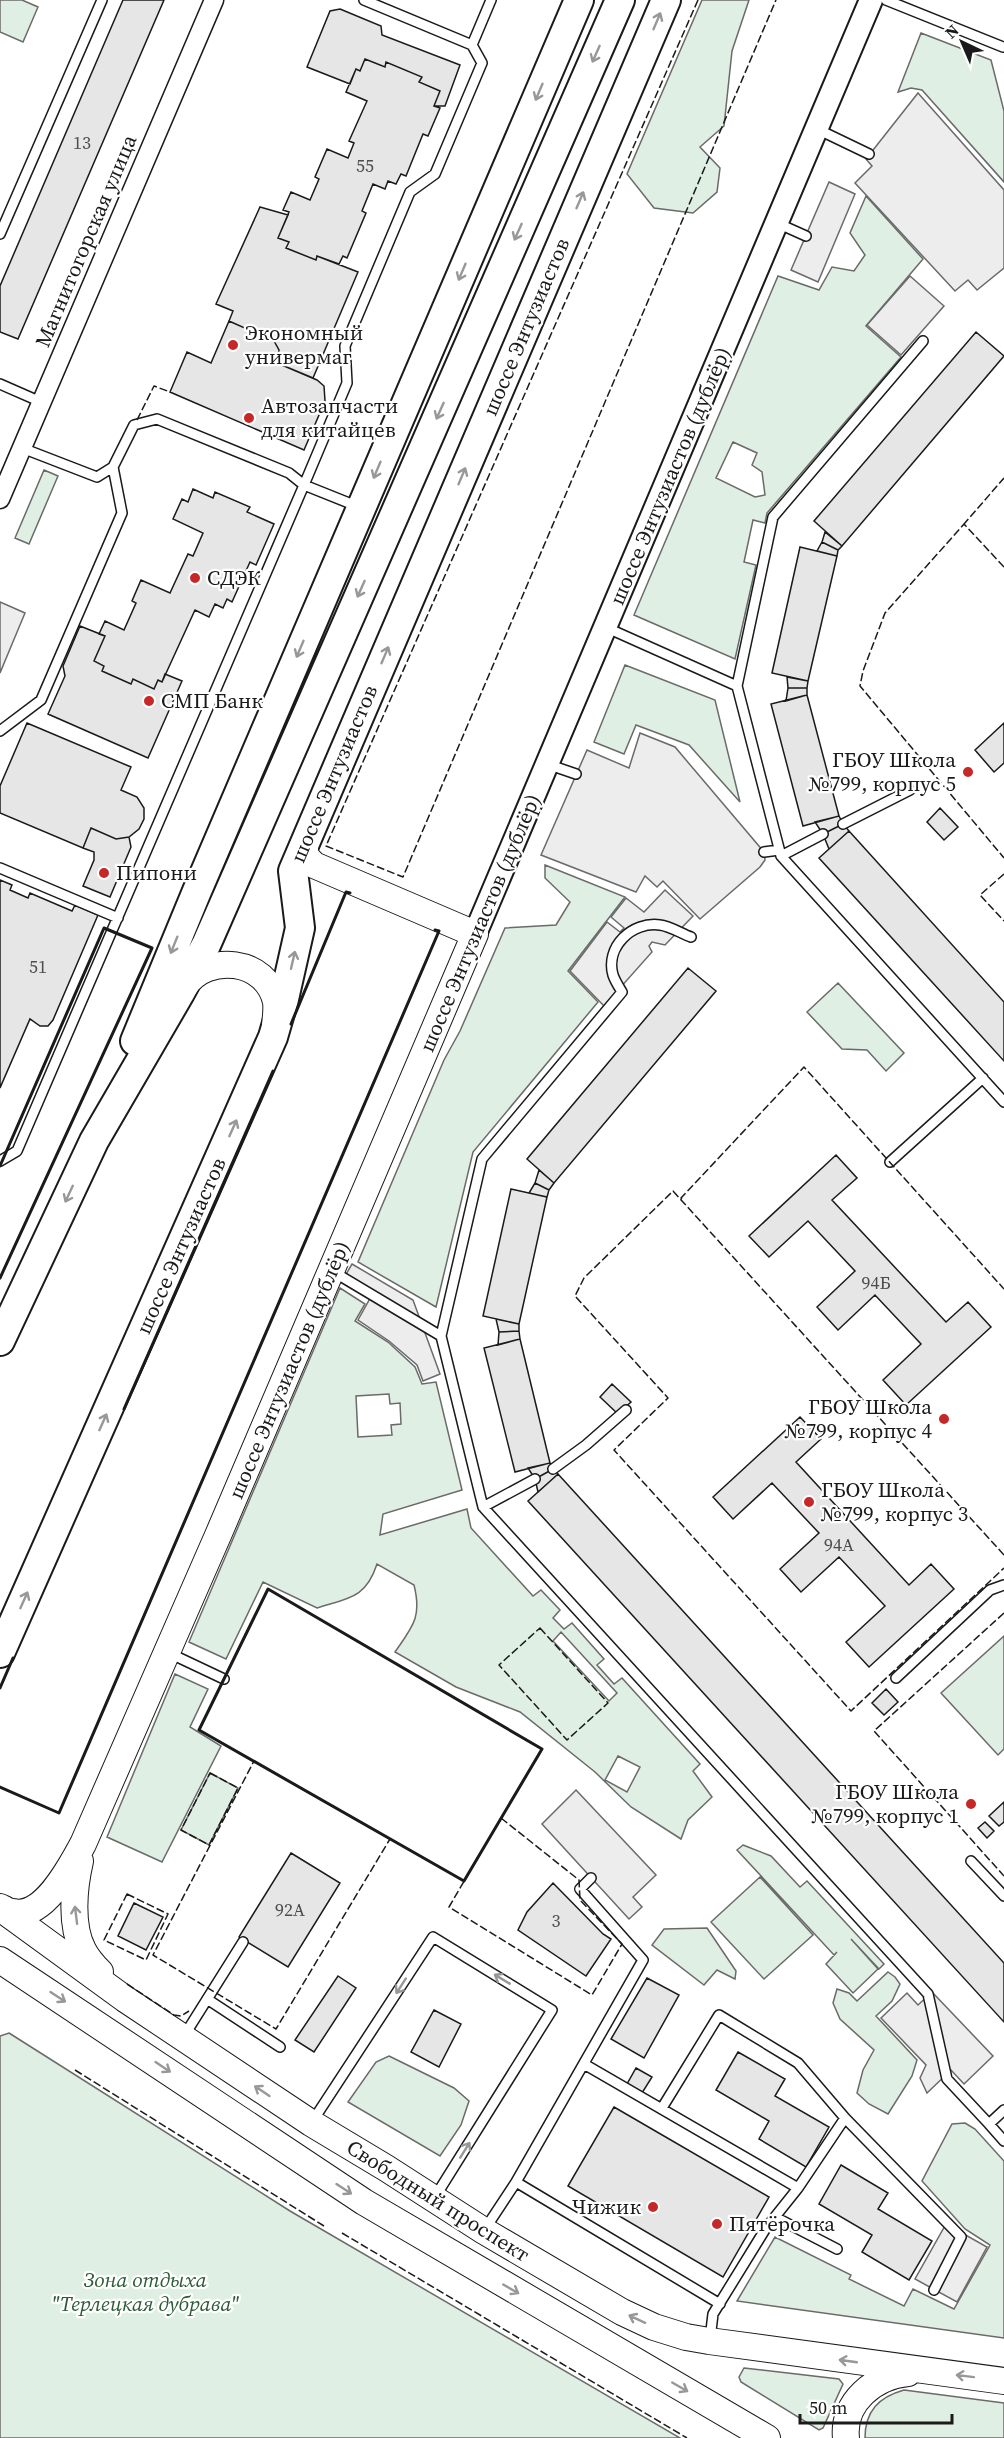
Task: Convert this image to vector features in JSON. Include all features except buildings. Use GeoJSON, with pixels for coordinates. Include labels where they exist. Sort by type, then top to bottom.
{"type":"FeatureCollection","features":[{"type":"Feature","properties":{"kind":"main road"},"geometry":{"type":"LineString","coordinates":[[0,1341],[94,1141],[196,891],[579,0]]}},
{"type":"Feature","properties":{"kind":"main road"},"geometry":{"type":"LineString","coordinates":[[94,1141],[180,993],[220,912],[620,0]]}},
{"type":"Feature","properties":{"kind":"main road","name":"шоссе Энтузиастов"},"geometry":{"type":"LineString","coordinates":[[0,1653],[273,1037],[300,928],[303,860],[666,0]]}},
{"type":"Feature","properties":{"kind":"main road"},"geometry":{"type":"LineString","coordinates":[[303,860],[475,934]]}},
{"type":"Feature","properties":{"kind":"main road","name":"шоссе Энтузиастов (дублёр)"},"geometry":{"type":"LineString","coordinates":[[0,1908],[14,1913],[25,1912],[38,1905],[59,1885],[83,1844],[475,934]]}},
{"type":"Feature","properties":{"kind":"main road"},"geometry":{"type":"LineString","coordinates":[[180,993],[195,974],[218,964],[236,965],[254,971],[271,989],[276,1000],[277,1012],[273,1037]]}},
{"type":"Feature","properties":{"kind":"main road","name":"шоссе Энтузиастов (дублёр)"},"geometry":{"type":"LineString","coordinates":[[83,1844],[74,1899],[80,1942],[92,1963],[125,2000]]}},
{"type":"Feature","properties":{"kind":"main road","name":"Свободный проспект"},"geometry":{"type":"LineString","coordinates":[[0,1908],[125,2000],[311,2123],[484,2232],[622,2312],[654,2327],[710,2342],[1004,2381]]}},
{"type":"Feature","properties":{"kind":"main road","name":"Свободный проспект"},"geometry":{"type":"LineString","coordinates":[[0,1959],[364,2202],[767,2438]]}},
{"type":"Feature","properties":{"kind":"main road","name":"Свободный проспект"},"geometry":{"type":"LineString","coordinates":[[846,2438],[845,2429],[849,2413],[856,2401],[868,2389],[882,2379],[901,2373],[926,2371]]}},
{"type":"Feature","properties":{"kind":"street","name":"Магнитогорская улица"},"geometry":{"type":"LineString","coordinates":[[0,499],[214,0]]}},
{"type":"Feature","properties":{"kind":"street","name":"шоссе Энтузиастов (дублёр)"},"geometry":{"type":"LineString","coordinates":[[475,934],[872,0]]}},
{"type":"Feature","properties":{"kind":"lane"},"geometry":{"type":"LineString","coordinates":[[0,234],[102,0]]}},
{"type":"Feature","properties":{"kind":"lane"},"geometry":{"type":"LineString","coordinates":[[0,1161],[17,1151],[304,485],[347,383],[345,346],[410,192],[435,174],[482,63],[472,45],[364,0]]}},
{"type":"Feature","properties":{"kind":"lane"},"geometry":{"type":"LineString","coordinates":[[472,45],[491,0]]}},
{"type":"Feature","properties":{"kind":"lane"},"geometry":{"type":"LineString","coordinates":[[886,0],[1004,47]]}},
{"type":"Feature","properties":{"kind":"lane"},"geometry":{"type":"LineString","coordinates":[[817,129],[869,154]]}},
{"type":"Feature","properties":{"kind":"lane"},"geometry":{"type":"LineString","coordinates":[[777,223],[806,236]]}},
{"type":"Feature","properties":{"kind":"lane"},"geometry":{"type":"LineString","coordinates":[[923,341],[773,517],[736,686],[780,853],[1004,1102]]}},
{"type":"Feature","properties":{"kind":"lane"},"geometry":{"type":"LineString","coordinates":[[0,384],[41,402]]}},
{"type":"Feature","properties":{"kind":"lane"},"geometry":{"type":"LineString","coordinates":[[22,448],[97,477],[113,467],[134,425],[158,418],[289,473],[304,485],[361,508]]}},
{"type":"Feature","properties":{"kind":"lane"},"geometry":{"type":"LineString","coordinates":[[0,731],[41,700],[122,513],[113,467]]}},
{"type":"Feature","properties":{"kind":"lane"},"geometry":{"type":"LineString","coordinates":[[605,627],[736,686]]}},
{"type":"Feature","properties":{"kind":"lane"},"geometry":{"type":"LineString","coordinates":[[547,764],[576,774]]}},
{"type":"Feature","properties":{"kind":"lane"},"geometry":{"type":"LineString","coordinates":[[843,824],[910,790]]}},
{"type":"Feature","properties":{"kind":"lane"},"geometry":{"type":"LineString","coordinates":[[764,852],[780,853],[823,834]]}},
{"type":"Feature","properties":{"kind":"lane"},"geometry":{"type":"LineString","coordinates":[[0,868],[118,918]]}},
{"type":"Feature","properties":{"kind":"lane"},"geometry":{"type":"LineString","coordinates":[[691,938],[660,925],[637,927],[627,933],[612,957],[613,975],[622,992],[482,1160],[441,1336],[483,1507],[928,1994],[948,2079],[1004,2141]]}},
{"type":"Feature","properties":{"kind":"lane"},"geometry":{"type":"LineString","coordinates":[[890,1162],[982,1078]]}},
{"type":"Feature","properties":{"kind":"lane"},"geometry":{"type":"LineString","coordinates":[[332,1270],[441,1336]]}},
{"type":"Feature","properties":{"kind":"lane"},"geometry":{"type":"LineString","coordinates":[[553,1469],[586,1445],[626,1410]]}},
{"type":"Feature","properties":{"kind":"lane"},"geometry":{"type":"LineString","coordinates":[[483,1507],[535,1479]]}},
{"type":"Feature","properties":{"kind":"lane"},"geometry":{"type":"LineString","coordinates":[[896,1678],[988,1588],[1004,1585]]}},
{"type":"Feature","properties":{"kind":"lane"},"geometry":{"type":"LineString","coordinates":[[167,1652],[224,1679]]}},
{"type":"Feature","properties":{"kind":"lane"},"geometry":{"type":"LineString","coordinates":[[971,1861],[1004,1896]]}},
{"type":"Feature","properties":{"kind":"lane"},"geometry":{"type":"LineString","coordinates":[[484,2232],[516,2182],[643,1960],[580,1889],[591,1878]]}},
{"type":"Feature","properties":{"kind":"lane"},"geometry":{"type":"LineString","coordinates":[[311,2123],[433,1937],[552,2010],[434,2199]]}},
{"type":"Feature","properties":{"kind":"lane"},"geometry":{"type":"LineString","coordinates":[[182,2038],[243,1942]]}},
{"type":"Feature","properties":{"kind":"lane"},"geometry":{"type":"LineString","coordinates":[[207,1999],[280,2047]]}},
{"type":"Feature","properties":{"kind":"lane"},"geometry":{"type":"LineString","coordinates":[[662,2108],[719,2015],[798,2063],[845,2118],[961,2237],[934,2290]]}},
{"type":"Feature","properties":{"kind":"lane"},"geometry":{"type":"LineString","coordinates":[[584,2064],[798,2188]]}},
{"type":"Feature","properties":{"kind":"lane"},"geometry":{"type":"LineString","coordinates":[[989,2124],[1004,2110]]}},
{"type":"Feature","properties":{"kind":"lane"},"geometry":{"type":"LineString","coordinates":[[710,2342],[714,2314],[720,2304],[776,2217],[845,2118]]}},
{"type":"Feature","properties":{"kind":"lane"},"geometry":{"type":"LineString","coordinates":[[516,2182],[720,2304]]}},
{"type":"Feature","properties":{"kind":"lane"},"geometry":{"type":"LineString","coordinates":[[776,2217],[837,2248]]}},
{"type":"Feature","properties":{"kind":"green space"},"geometry":{"type":"Polygon","coordinates":[[[0,0],[22,0],[38,7],[23,42],[0,32],[0,0]]]}},
{"type":"Feature","properties":{"kind":"green space"},"geometry":{"type":"Polygon","coordinates":[[[702,0],[749,0],[732,51],[724,126],[700,147],[720,168],[717,192],[693,213],[654,208],[627,174],[702,0]]]}},
{"type":"Feature","properties":{"kind":"green space"},"geometry":{"type":"Polygon","coordinates":[[[921,33],[991,60],[1004,111],[1004,182],[922,90],[911,88],[898,92],[921,33]]]}},
{"type":"Feature","properties":{"kind":"green space"},"geometry":{"type":"Polygon","coordinates":[[[866,196],[923,259],[866,326],[901,357],[767,513],[765,523],[753,520],[744,562],[756,565],[735,659],[634,615],[778,276],[819,290],[832,267],[854,271],[865,255],[850,233],[866,196]],[[733,442],[716,478],[755,497],[765,495],[762,472],[752,465],[757,453],[733,442]]]}},
{"type":"Feature","properties":{"kind":"green space"},"geometry":{"type":"Polygon","coordinates":[[[44,470],[58,476],[29,544],[15,538],[44,470]]]}},
{"type":"Feature","properties":{"kind":"green space"},"geometry":{"type":"Polygon","coordinates":[[[625,665],[715,700],[740,802],[689,745],[636,725],[624,754],[594,742],[625,665]]]}},
{"type":"Feature","properties":{"kind":"green space"},"geometry":{"type":"Polygon","coordinates":[[[545,865],[625,897],[568,971],[598,1002],[473,1152],[436,1307],[358,1262],[444,1060],[460,1031],[505,928],[556,925],[570,902],[545,878],[545,865]]]}},
{"type":"Feature","properties":{"kind":"green space"},"geometry":{"type":"Polygon","coordinates":[[[838,983],[904,1053],[886,1071],[867,1050],[842,1049],[807,1012],[838,983]]]}},
{"type":"Feature","properties":{"kind":"green space"},"geometry":{"type":"Polygon","coordinates":[[[340,1288],[365,1304],[355,1321],[388,1342],[415,1367],[422,1384],[436,1382],[462,1490],[383,1514],[380,1535],[467,1509],[471,1528],[533,1596],[541,1590],[560,1610],[553,1618],[564,1629],[572,1623],[604,1659],[597,1665],[614,1684],[622,1678],[700,1764],[693,1771],[712,1797],[688,1820],[681,1839],[631,1807],[595,1772],[520,1712],[456,1687],[395,1652],[414,1621],[417,1605],[414,1585],[377,1564],[373,1575],[362,1590],[347,1599],[317,1608],[263,1582],[226,1659],[189,1642],[340,1288]],[[389,1394],[356,1396],[358,1437],[392,1435],[391,1425],[401,1424],[400,1403],[390,1404],[389,1394]],[[561,1632],[553,1641],[609,1701],[617,1693],[561,1632]],[[618,1756],[605,1780],[627,1792],[640,1767],[618,1756]]]}},
{"type":"Feature","properties":{"kind":"green space"},"geometry":{"type":"Polygon","coordinates":[[[1004,1636],[1004,1749],[998,1755],[941,1693],[1004,1636]]]}},
{"type":"Feature","properties":{"kind":"green space"},"geometry":{"type":"Polygon","coordinates":[[[175,1674],[208,1689],[190,1727],[221,1746],[162,1862],[107,1837],[175,1674]]]}},
{"type":"Feature","properties":{"kind":"green space"},"geometry":{"type":"Polygon","coordinates":[[[210,1773],[238,1788],[209,1845],[181,1830],[210,1773]]]}},
{"type":"Feature","properties":{"kind":"green space"},"geometry":{"type":"Polygon","coordinates":[[[743,1845],[771,1856],[800,1887],[807,1881],[884,1964],[879,1969],[851,1939],[878,1969],[853,1993],[826,1964],[837,1952],[834,1955],[737,1850],[743,1845]]]}},
{"type":"Feature","properties":{"kind":"green space"},"geometry":{"type":"Polygon","coordinates":[[[760,1877],[813,1935],[764,1979],[711,1922],[760,1877]]]}},
{"type":"Feature","properties":{"kind":"green space"},"geometry":{"type":"Polygon","coordinates":[[[707,1928],[736,1971],[735,1979],[717,1970],[704,1985],[652,1945],[664,1929],[707,1928]]]}},
{"type":"Feature","properties":{"kind":"green space"},"geometry":{"type":"Polygon","coordinates":[[[888,1972],[900,1984],[892,2001],[876,2016],[917,2060],[912,2076],[888,2114],[869,2104],[857,2093],[863,2070],[874,2050],[840,2019],[833,2003],[837,1989],[849,1993],[857,2001],[888,1972]]]}},
{"type":"Feature","properties":{"kind":"green space","name":"Зона отдыха \"Терлецкая дубрава\""},"geometry":{"type":"Polygon","coordinates":[[[9,2033],[290,2211],[680,2438],[0,2438],[0,2036],[9,2033]]]}},
{"type":"Feature","properties":{"kind":"green space"},"geometry":{"type":"Polygon","coordinates":[[[389,2056],[454,2088],[469,2101],[461,2125],[440,2156],[348,2102],[376,2062],[389,2056]]]}},
{"type":"Feature","properties":{"kind":"green space"},"geometry":{"type":"Polygon","coordinates":[[[965,2123],[975,2129],[1004,2161],[1004,2338],[737,2301],[775,2237],[851,2275],[849,2279],[904,2306],[913,2289],[954,2309],[990,2245],[965,2229],[922,2181],[952,2124],[965,2123]]]}},
{"type":"Feature","properties":{"kind":"green space"},"geometry":{"type":"Polygon","coordinates":[[[744,2368],[839,2379],[843,2384],[823,2428],[819,2430],[741,2382],[739,2377],[744,2368]]]}},
{"type":"Feature","properties":{"kind":"green space"},"geometry":{"type":"Polygon","coordinates":[[[904,2390],[1004,2403],[1004,2438],[865,2438],[868,2420],[875,2406],[887,2397],[904,2390]]]}},
{"type":"Feature","properties":{"kind":"shaded area"},"geometry":{"type":"Polygon","coordinates":[[[918,93],[1004,190],[1004,268],[977,290],[968,280],[955,291],[855,183],[872,166],[866,159],[918,93]]]}},
{"type":"Feature","properties":{"kind":"shaded area"},"geometry":{"type":"Polygon","coordinates":[[[829,182],[855,194],[818,282],[791,270],[829,182]]]}},
{"type":"Feature","properties":{"kind":"shaded area"},"geometry":{"type":"Polygon","coordinates":[[[910,276],[944,306],[901,355],[867,325],[910,276]]]}},
{"type":"Feature","properties":{"kind":"shaded area"},"geometry":{"type":"Polygon","coordinates":[[[0,602],[25,613],[0,673],[0,602]]]}},
{"type":"Feature","properties":{"kind":"shaded area"},"geometry":{"type":"Polygon","coordinates":[[[640,733],[675,747],[764,852],[765,860],[760,867],[700,919],[663,881],[657,887],[645,876],[636,892],[541,855],[587,750],[629,768],[640,733]]]}},
{"type":"Feature","properties":{"kind":"shaded area"},"geometry":{"type":"Polygon","coordinates":[[[665,890],[693,916],[665,945],[652,942],[649,946],[652,952],[604,1006],[570,971],[607,922],[620,932],[624,928],[611,917],[626,898],[644,912],[665,890]]]}},
{"type":"Feature","properties":{"kind":"shaded area"},"geometry":{"type":"Polygon","coordinates":[[[352,1264],[413,1300],[440,1374],[423,1381],[417,1365],[389,1341],[358,1320],[373,1293],[345,1276],[352,1264]]]}},
{"type":"Feature","properties":{"kind":"shaded area"},"geometry":{"type":"Polygon","coordinates":[[[576,1790],[656,1875],[633,1897],[642,1907],[629,1919],[542,1824],[576,1790]]]}},
{"type":"Feature","properties":{"kind":"shaded area"},"geometry":{"type":"Polygon","coordinates":[[[932,1992],[993,2056],[964,2084],[951,2070],[927,2093],[920,2078],[926,2065],[881,2018],[907,1993],[918,2005],[932,1992]]]}},
{"type":"Feature","properties":{"kind":"shaded area"},"geometry":{"type":"Polygon","coordinates":[[[946,2224],[987,2247],[957,2302],[915,2279],[946,2224]]]}},
{"type":"Feature","properties":{"kind":"fence"},"geometry":{"type":"LineString","coordinates":[[698,0],[326,846],[403,877],[776,0]]}},
{"type":"Feature","properties":{"kind":"fence"},"geometry":{"type":"LineString","coordinates":[[137,420],[154,386],[170,392]]}},
{"type":"Feature","properties":{"kind":"fence"},"geometry":{"type":"LineString","coordinates":[[965,525],[1004,478]]}},
{"type":"Feature","properties":{"kind":"fence"},"geometry":{"type":"LineString","coordinates":[[1004,567],[964,524],[885,613],[863,671],[860,686],[1004,858]]}},
{"type":"Feature","properties":{"kind":"fence"},"geometry":{"type":"LineString","coordinates":[[1004,874],[980,895],[1004,921]]}},
{"type":"Feature","properties":{"kind":"fence"},"geometry":{"type":"LineString","coordinates":[[682,1199],[804,1067],[1004,1289]]}},
{"type":"Feature","properties":{"kind":"fence"},"geometry":{"type":"LineString","coordinates":[[1004,1555],[673,1191],[584,1278],[575,1296],[668,1398],[614,1450],[851,1711],[1004,1568]]}},
{"type":"Feature","properties":{"kind":"fence"},"geometry":{"type":"LineString","coordinates":[[1004,1613],[874,1731],[1004,1876]]}},
{"type":"Feature","properties":{"kind":"fence"},"geometry":{"type":"LineString","coordinates":[[540,1628],[608,1703],[567,1740],[499,1665],[540,1628]]}},
{"type":"Feature","properties":{"kind":"fence"},"geometry":{"type":"LineString","coordinates":[[254,1761],[390,1839],[276,2029],[153,1955],[254,1761]]}},
{"type":"Feature","properties":{"kind":"fence"},"geometry":{"type":"LineString","coordinates":[[210,1773],[238,1788],[209,1845],[181,1830],[210,1773]]}},
{"type":"Feature","properties":{"kind":"fence"},"geometry":{"type":"LineString","coordinates":[[501,1818],[579,1880],[580,1900],[622,1944],[592,1995],[449,1907],[501,1818]]}},
{"type":"Feature","properties":{"kind":"fence"},"geometry":{"type":"LineString","coordinates":[[127,1894],[168,1914],[146,1960],[104,1940],[127,1894]]}},
{"type":"Feature","properties":{"kind":"fence"},"geometry":{"type":"LineString","coordinates":[[127,1984],[174,2015],[181,2016],[189,2011]]}},
{"type":"Feature","properties":{"kind":"fence"},"geometry":{"type":"LineString","coordinates":[[75,2070],[324,2226]]}},
{"type":"Feature","properties":{"kind":"fence"},"geometry":{"type":"LineString","coordinates":[[342,2233],[687,2438]]}},
{"type":"Feature","properties":{"kind":"wall"},"geometry":{"type":"LineString","coordinates":[[291,1024],[346,892],[350,893]]}},
{"type":"Feature","properties":{"kind":"wall"},"geometry":{"type":"LineString","coordinates":[[0,1166],[104,928],[152,948],[0,1278]]}},
{"type":"Feature","properties":{"kind":"wall"},"geometry":{"type":"LineString","coordinates":[[0,1787],[59,1813],[439,931],[435,930]]}},
{"type":"Feature","properties":{"kind":"wall"},"geometry":{"type":"LineString","coordinates":[[124,1409],[273,1071]]}},
{"type":"Feature","properties":{"kind":"wall"},"geometry":{"type":"LineString","coordinates":[[268,1589],[542,1749],[464,1881],[199,1730],[268,1589]]}},
{"type":"Feature","properties":{"kind":"wall"},"geometry":{"type":"LineString","coordinates":[[0,1688],[13,1658]]}},
{"type":"Feature","properties":{"kind":"place","name":"Экономный универмаг"},"geometry":{"type":"Point","coordinates":[233,345]}},
{"type":"Feature","properties":{"kind":"place","name":"Автозапчасти для китайцев"},"geometry":{"type":"Point","coordinates":[249,418]}},
{"type":"Feature","properties":{"kind":"place","name":"СДЭК"},"geometry":{"type":"Point","coordinates":[195,578]}},
{"type":"Feature","properties":{"kind":"place","name":"СМП Банк"},"geometry":{"type":"Point","coordinates":[149,701]}},
{"type":"Feature","properties":{"kind":"place","name":"ГБОУ Школа №799, корпус 5"},"geometry":{"type":"Point","coordinates":[968,772]}},
{"type":"Feature","properties":{"kind":"place","name":"Пипони"},"geometry":{"type":"Point","coordinates":[104,873]}},
{"type":"Feature","properties":{"kind":"place","name":"ГБОУ Школа №799, корпус 4"},"geometry":{"type":"Point","coordinates":[944,1419]}},
{"type":"Feature","properties":{"kind":"place","name":"ГБОУ Школа №799, корпус 3"},"geometry":{"type":"Point","coordinates":[809,1502]}},
{"type":"Feature","properties":{"kind":"place","name":"ГБОУ Школа №799, корпус 1"},"geometry":{"type":"Point","coordinates":[971,1804]}},
{"type":"Feature","properties":{"kind":"place","name":"Чижик"},"geometry":{"type":"Point","coordinates":[653,2207]}},
{"type":"Feature","properties":{"kind":"place","name":"Пятёрочка"},"geometry":{"type":"Point","coordinates":[717,2224]}}]}
